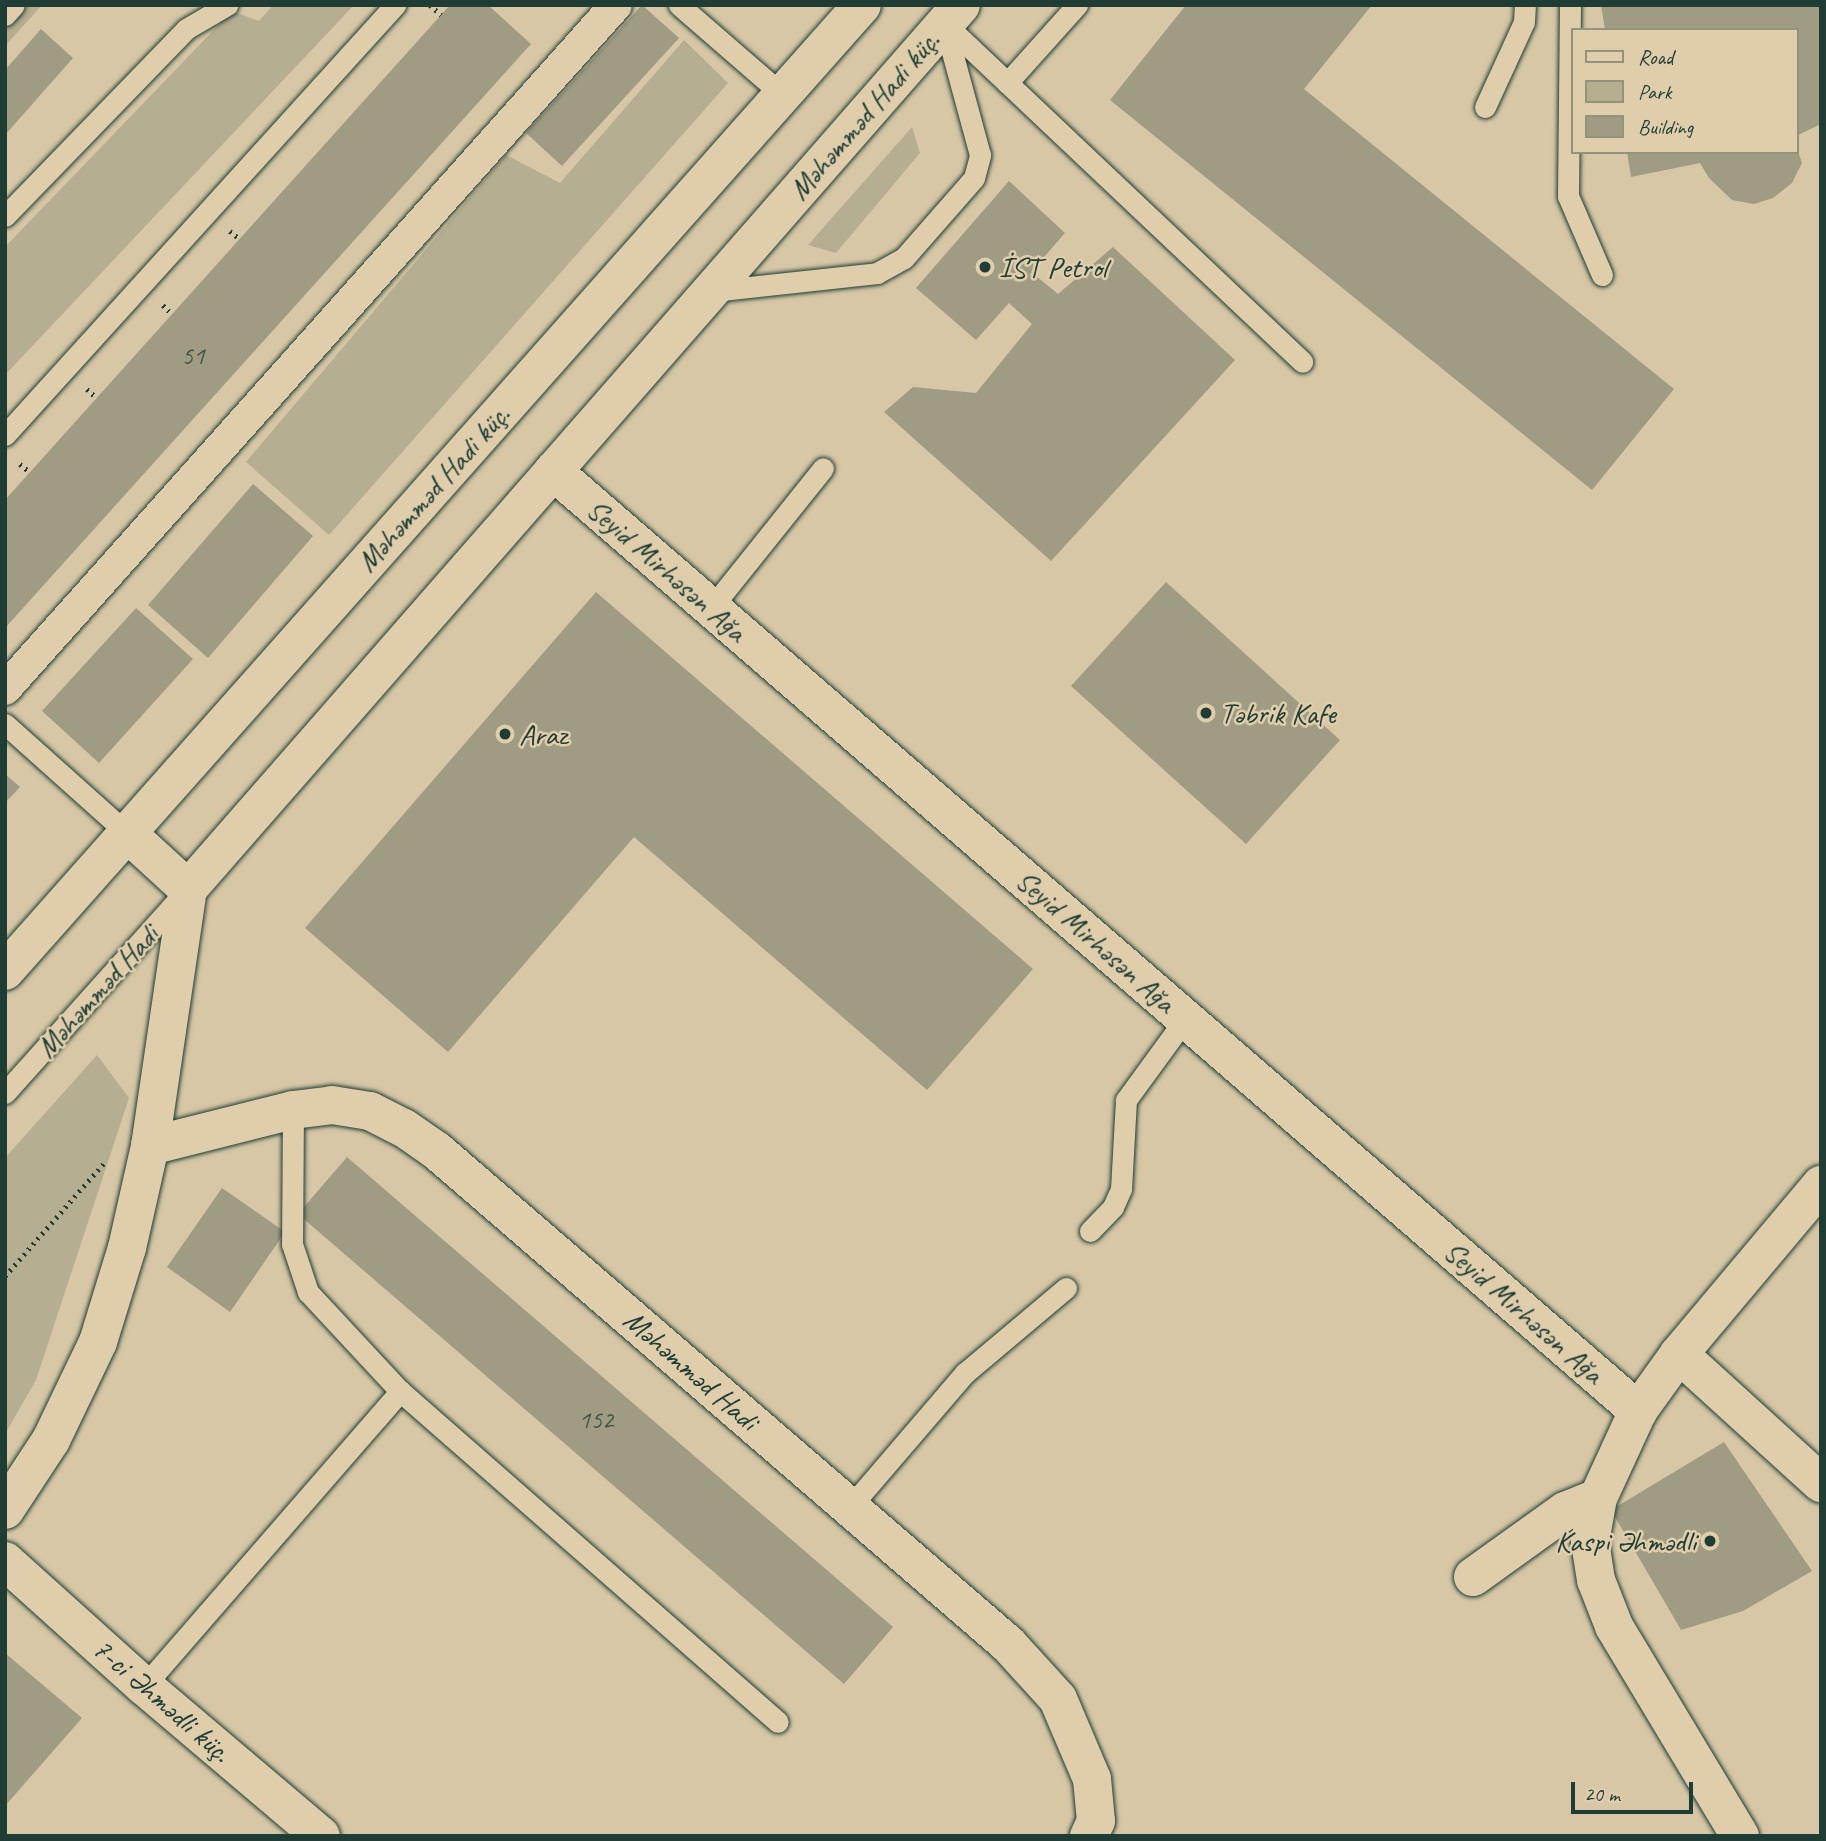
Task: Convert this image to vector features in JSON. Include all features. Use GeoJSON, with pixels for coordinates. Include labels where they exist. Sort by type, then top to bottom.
{"type":"FeatureCollection","features":[{"type":"Feature","properties":{"kind":"street"},"geometry":{"type":"LineString","coordinates":[[5,689],[616,5]]}},
{"type":"Feature","properties":{"kind":"street","name":"Məhəmməd Hadi küç."},"geometry":{"type":"LineString","coordinates":[[5,971],[862,5]]}},
{"type":"Feature","properties":{"kind":"street","name":"Məhəmməd Hadi küç."},"geometry":{"type":"LineString","coordinates":[[188,889],[953,14]]}},
{"type":"Feature","properties":{"kind":"street","name":"Seyid Mirhəsən Ağa"},"geometry":{"type":"LineString","coordinates":[[553,471],[1638,1410]]}},
{"type":"Feature","properties":{"kind":"street"},"geometry":{"type":"LineString","coordinates":[[5,1510],[51,1440],[99,1342],[127,1248],[150,1146],[188,889],[128,834]]}},
{"type":"Feature","properties":{"kind":"street","name":"Məhəmməd Hadi"},"geometry":{"type":"LineString","coordinates":[[150,1146],[293,1110],[332,1105],[370,1111],[404,1128],[436,1151],[1008,1644],[1058,1699],[1091,1779],[1096,1821],[1088,1836]]}},
{"type":"Feature","properties":{"kind":"street"},"geometry":{"type":"LineString","coordinates":[[1740,1836],[1614,1626],[1596,1580],[1590,1542],[1598,1498],[1638,1410],[1679,1354],[1821,1185]]}},
{"type":"Feature","properties":{"kind":"street"},"geometry":{"type":"LineString","coordinates":[[1679,1354],[1821,1483]]}},
{"type":"Feature","properties":{"kind":"street"},"geometry":{"type":"LineString","coordinates":[[1473,1577],[1564,1511],[1598,1498]]}},
{"type":"Feature","properties":{"kind":"street","name":"7-ci Əhmədli küç."},"geometry":{"type":"LineString","coordinates":[[5,1561],[144,1686],[321,1836]]}},
{"type":"Feature","properties":{"kind":"lane"},"geometry":{"type":"LineString","coordinates":[[5,15],[14,5]]}},
{"type":"Feature","properties":{"kind":"lane"},"geometry":{"type":"LineString","coordinates":[[5,216],[186,29],[227,5]]}},
{"type":"Feature","properties":{"kind":"lane"},"geometry":{"type":"LineString","coordinates":[[5,435],[395,5]]}},
{"type":"Feature","properties":{"kind":"lane"},"geometry":{"type":"LineString","coordinates":[[679,5],[783,94]]}},
{"type":"Feature","properties":{"kind":"lane"},"geometry":{"type":"LineString","coordinates":[[1007,83],[1077,5]]}},
{"type":"Feature","properties":{"kind":"lane"},"geometry":{"type":"LineString","coordinates":[[1485,107],[1524,22],[1525,5]]}},
{"type":"Feature","properties":{"kind":"lane"},"geometry":{"type":"LineString","coordinates":[[1570,5],[1569,197],[1602,275]]}},
{"type":"Feature","properties":{"kind":"lane"},"geometry":{"type":"LineString","coordinates":[[953,14],[1007,83],[1302,362]]}},
{"type":"Feature","properties":{"kind":"lane"},"geometry":{"type":"LineString","coordinates":[[708,292],[877,273],[904,258],[974,178],[980,155],[953,14]]}},
{"type":"Feature","properties":{"kind":"lane"},"geometry":{"type":"LineString","coordinates":[[711,608],[823,468]]}},
{"type":"Feature","properties":{"kind":"lane"},"geometry":{"type":"LineString","coordinates":[[5,724],[128,834]]}},
{"type":"Feature","properties":{"kind":"lane","name":"Məhəmməd Hadi"},"geometry":{"type":"LineString","coordinates":[[5,1093],[188,889]]}},
{"type":"Feature","properties":{"kind":"lane"},"geometry":{"type":"LineString","coordinates":[[1090,1231],[1113,1207],[1121,1189],[1126,1100],[1185,1019]]}},
{"type":"Feature","properties":{"kind":"lane"},"geometry":{"type":"LineString","coordinates":[[293,1110],[292,1244],[308,1292],[400,1391],[778,1722]]}},
{"type":"Feature","properties":{"kind":"lane"},"geometry":{"type":"LineString","coordinates":[[850,1507],[965,1374],[1066,1288]]}},
{"type":"Feature","properties":{"kind":"lane"},"geometry":{"type":"LineString","coordinates":[[144,1686],[400,1391]]}},
{"type":"Feature","properties":{"kind":"path"},"geometry":{"type":"LineString","coordinates":[[430,5],[441,15]]}},
{"type":"Feature","properties":{"kind":"path"},"geometry":{"type":"LineString","coordinates":[[5,1276],[110,1157],[150,1146]]}},
{"type":"Feature","properties":{"kind":"green space"},"geometry":{"type":"Polygon","coordinates":[[[5,5],[42,5],[5,46],[5,5]]]}},
{"type":"Feature","properties":{"kind":"green space"},"geometry":{"type":"Polygon","coordinates":[[[273,5],[354,5],[5,375],[5,247],[232,11],[259,21],[273,5]]]}},
{"type":"Feature","properties":{"kind":"green space"},"geometry":{"type":"Polygon","coordinates":[[[684,40],[728,83],[329,535],[246,462],[506,155],[560,183],[684,40]]]}},
{"type":"Feature","properties":{"kind":"green space"},"geometry":{"type":"Polygon","coordinates":[[[912,127],[920,153],[836,253],[808,245],[912,127]]]}},
{"type":"Feature","properties":{"kind":"green space"},"geometry":{"type":"Polygon","coordinates":[[[97,1055],[129,1098],[36,1380],[5,1434],[5,1158],[97,1055]]]}},
{"type":"Feature","properties":{"kind":"building"},"geometry":{"type":"Polygon","coordinates":[[[450,5],[488,5],[531,44],[5,628],[5,500],[450,5]]]}},
{"type":"Feature","properties":{"kind":"building"},"geometry":{"type":"Polygon","coordinates":[[[642,5],[679,38],[562,166],[526,133],[642,5]]]}},
{"type":"Feature","properties":{"kind":"building"},"geometry":{"type":"Polygon","coordinates":[[[1186,5],[1372,5],[1304,89],[1674,389],[1592,490],[1110,100],[1186,5]]]}},
{"type":"Feature","properties":{"kind":"building"},"geometry":{"type":"Polygon","coordinates":[[[1601,5],[1821,5],[1821,124],[1798,135],[1798,28],[1605,28],[1601,5]]]}},
{"type":"Feature","properties":{"kind":"building"},"geometry":{"type":"Polygon","coordinates":[[[41,29],[73,58],[5,135],[5,70],[41,29]]]}},
{"type":"Feature","properties":{"kind":"building"},"geometry":{"type":"Polygon","coordinates":[[[1798,151],[1802,163],[1792,183],[1773,198],[1754,204],[1732,200],[1709,178],[1700,163],[1631,177],[1627,154],[1798,154],[1798,151]]]}},
{"type":"Feature","properties":{"kind":"building"},"geometry":{"type":"Polygon","coordinates":[[[1009,181],[1065,233],[1031,272],[1058,294],[1113,247],[1235,360],[1051,561],[884,412],[913,387],[976,393],[1032,324],[1009,303],[976,340],[916,288],[1009,181]]]}},
{"type":"Feature","properties":{"kind":"building"},"geometry":{"type":"Polygon","coordinates":[[[253,484],[313,536],[208,658],[148,605],[253,484]]]}},
{"type":"Feature","properties":{"kind":"building","name":"Təbrik Kafe"},"geometry":{"type":"Polygon","coordinates":[[[1166,582],[1340,740],[1246,844],[1071,686],[1166,582]]]}},
{"type":"Feature","properties":{"kind":"building"},"geometry":{"type":"Polygon","coordinates":[[[596,592],[1033,969],[927,1090],[634,837],[448,1052],[305,928],[596,592]]]}},
{"type":"Feature","properties":{"kind":"building"},"geometry":{"type":"Polygon","coordinates":[[[136,608],[193,659],[99,763],[42,711],[136,608]]]}},
{"type":"Feature","properties":{"kind":"building"},"geometry":{"type":"Polygon","coordinates":[[[5,774],[20,787],[5,803],[5,774]]]}},
{"type":"Feature","properties":{"kind":"building"},"geometry":{"type":"Polygon","coordinates":[[[347,1157],[893,1627],[844,1684],[298,1214],[347,1157]]]}},
{"type":"Feature","properties":{"kind":"building"},"geometry":{"type":"Polygon","coordinates":[[[222,1188],[285,1232],[230,1312],[167,1267],[222,1188]]]}},
{"type":"Feature","properties":{"kind":"building","name":"Kaspi Əhmədli"},"geometry":{"type":"Polygon","coordinates":[[[1724,1442],[1812,1571],[1743,1611],[1681,1630],[1611,1510],[1724,1442]]]}},
{"type":"Feature","properties":{"kind":"building"},"geometry":{"type":"Polygon","coordinates":[[[5,1653],[82,1718],[5,1806],[5,1653]]]}},
{"type":"Feature","properties":{"kind":"place","name":"İST Petrol"},"geometry":{"type":"Point","coordinates":[985,267]}},
{"type":"Feature","properties":{"kind":"place","name":"Təbrik Kafe"},"geometry":{"type":"Point","coordinates":[1206,713]}},
{"type":"Feature","properties":{"kind":"place","name":"Araz"},"geometry":{"type":"Point","coordinates":[505,734]}},
{"type":"Feature","properties":{"kind":"place","name":"Kaspi Əhmədli"},"geometry":{"type":"Point","coordinates":[1710,1541]}}]}
